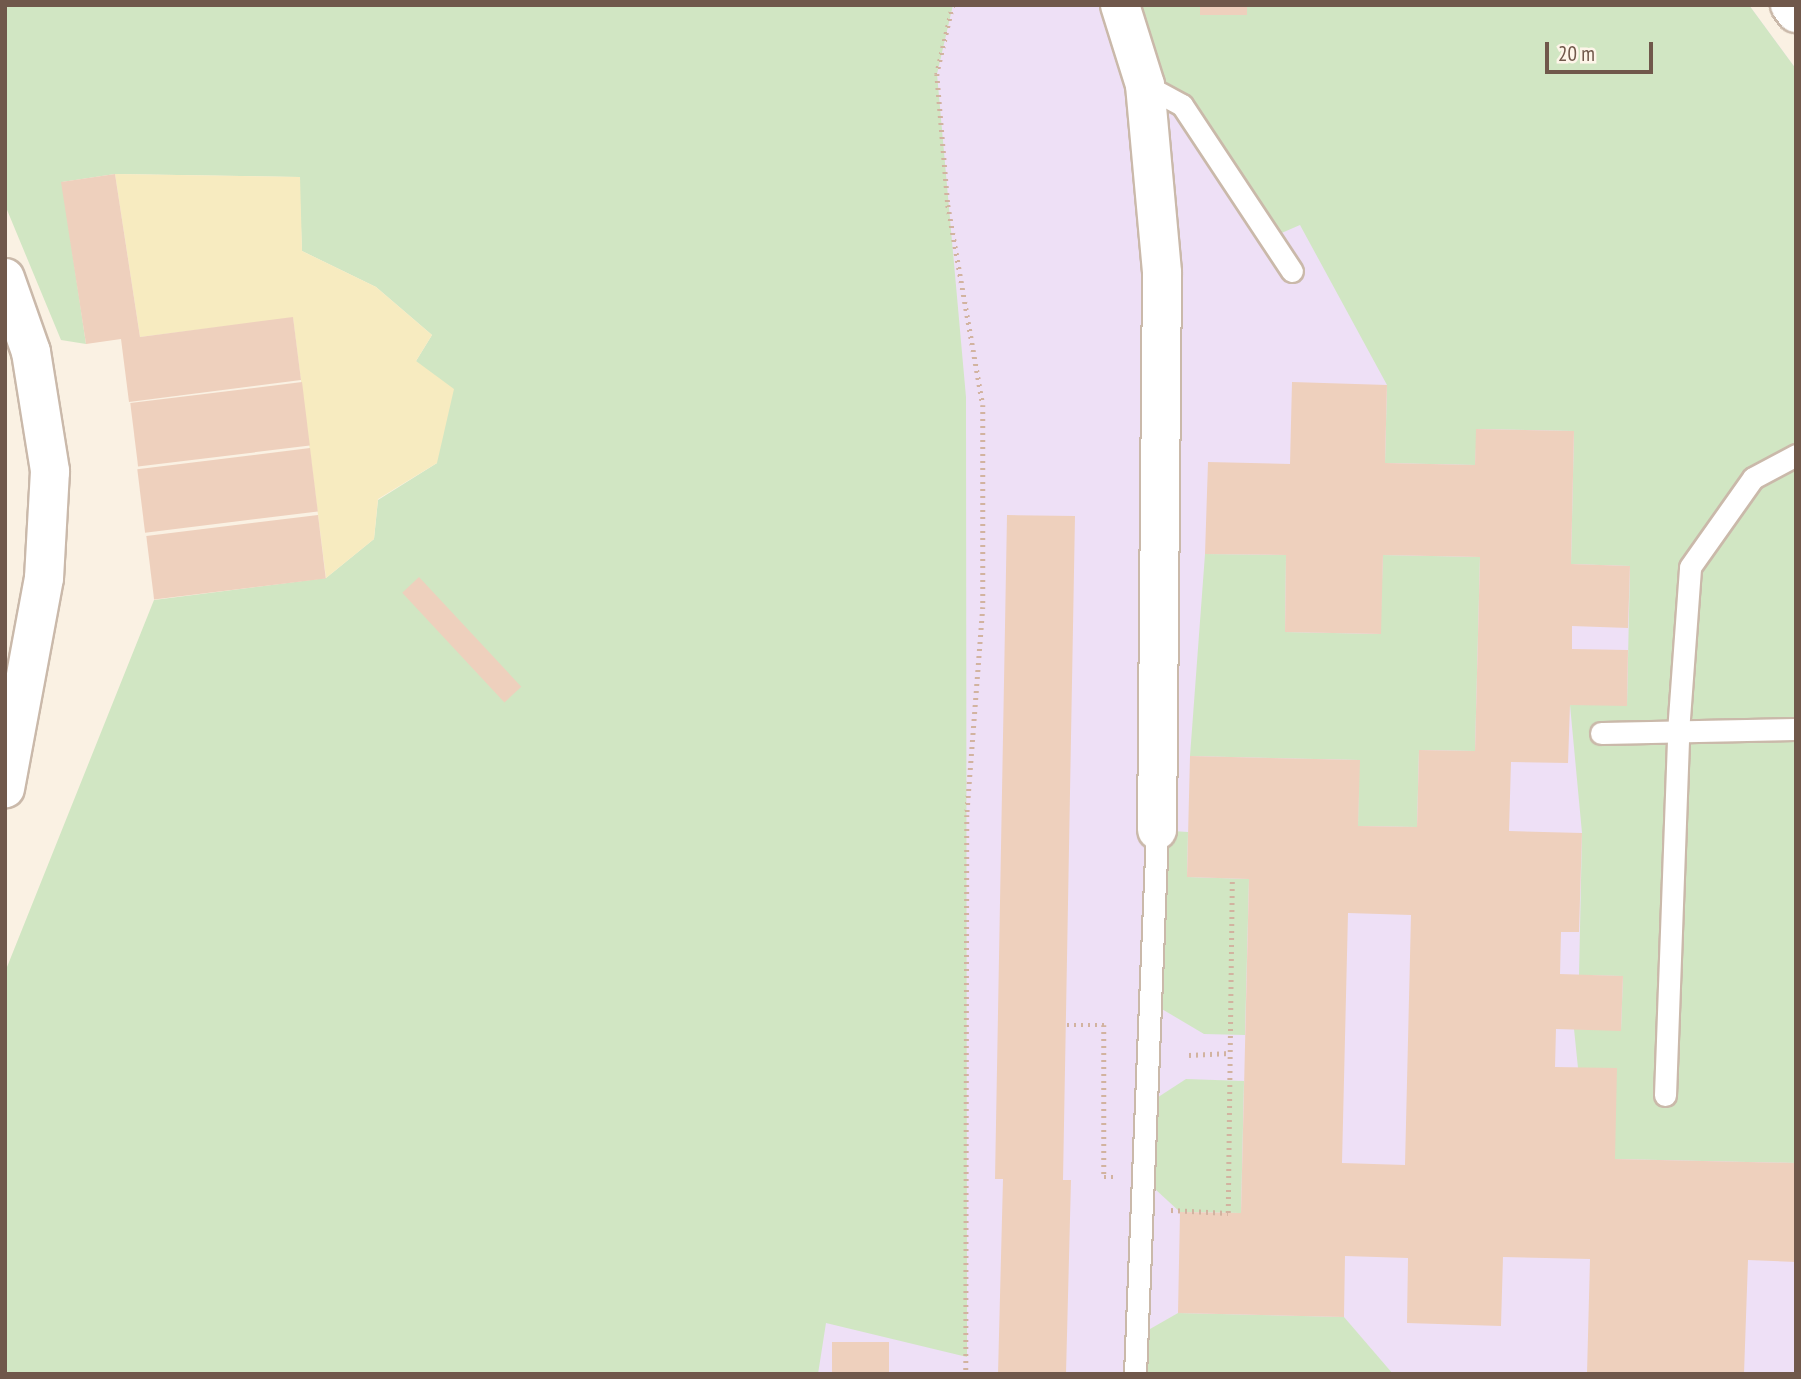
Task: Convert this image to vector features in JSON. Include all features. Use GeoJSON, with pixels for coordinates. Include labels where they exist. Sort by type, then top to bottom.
{"type":"FeatureCollection","features":[{"type":"Feature","properties":{"kind":"street"},"geometry":{"type":"LineString","coordinates":[[1120,5],[1145,85],[1162,273],[1157,830]]}},
{"type":"Feature","properties":{"kind":"street"},"geometry":{"type":"LineString","coordinates":[[1790,5],[1796,13]]}},
{"type":"Feature","properties":{"kind":"street"},"geometry":{"type":"LineString","coordinates":[[5,278],[31,352],[50,471],[44,578],[5,788]]}},
{"type":"Feature","properties":{"kind":"lane"},"geometry":{"type":"LineString","coordinates":[[1145,85],[1182,105],[1292,271]]}},
{"type":"Feature","properties":{"kind":"lane"},"geometry":{"type":"LineString","coordinates":[[1665,1095],[1678,732],[1690,568],[1753,478],[1796,455]]}},
{"type":"Feature","properties":{"kind":"lane"},"geometry":{"type":"LineString","coordinates":[[1601,733],[1796,729]]}},
{"type":"Feature","properties":{"kind":"lane"},"geometry":{"type":"LineString","coordinates":[[1135,1374],[1157,830]]}},
{"type":"Feature","properties":{"kind":"path"},"geometry":{"type":"LineString","coordinates":[[953,5],[937,74],[948,205],[982,404],[982,607],[967,815],[966,1374]]}},
{"type":"Feature","properties":{"kind":"path"},"geometry":{"type":"LineString","coordinates":[[1142,1209],[1228,1213],[1232,878]]}},
{"type":"Feature","properties":{"kind":"path"},"geometry":{"type":"LineString","coordinates":[[1067,1024],[1104,1024],[1104,1177],[1143,1178]]}},
{"type":"Feature","properties":{"kind":"path"},"geometry":{"type":"LineString","coordinates":[[1189,1055],[1230,1053]]}},
{"type":"Feature","properties":{"kind":"shaded area"},"geometry":{"type":"Polygon","coordinates":[[[612,5],[1749,5],[1796,69],[1796,1374],[782,1374],[612,5]]]}},
{"type":"Feature","properties":{"kind":"green space"},"geometry":{"type":"Polygon","coordinates":[[[5,5],[953,5],[937,74],[966,397],[967,1357],[826,1323],[818,1374],[5,1374],[5,972],[154,600],[326,578],[374,539],[378,500],[437,463],[416,361],[432,335],[376,287],[302,251],[299,177],[115,174],[62,182],[86,344],[61,340],[5,205],[5,5]]]}},
{"type":"Feature","properties":{"kind":"green space"},"geometry":{"type":"Polygon","coordinates":[[[1120,5],[1749,5],[1796,69],[1796,1163],[1615,1159],[1578,1068],[1574,1029],[1621,1030],[1623,976],[1579,975],[1582,833],[1570,705],[1627,705],[1630,566],[1571,564],[1574,431],[1477,429],[1475,465],[1385,463],[1387,385],[1300,225],[1270,238],[1182,105],[1145,85],[1120,5]]]}},
{"type":"Feature","properties":{"kind":"green space"},"geometry":{"type":"Polygon","coordinates":[[[1205,554],[1286,555],[1285,632],[1380,634],[1383,555],[1480,557],[1475,751],[1419,750],[1417,827],[1358,826],[1359,760],[1190,756],[1205,554]]]}},
{"type":"Feature","properties":{"kind":"green space"},"geometry":{"type":"Polygon","coordinates":[[[1157,830],[1188,832],[1187,877],[1249,879],[1245,1035],[1204,1034],[1150,1002],[1157,830]]]}},
{"type":"Feature","properties":{"kind":"green space"},"geometry":{"type":"Polygon","coordinates":[[[1186,1079],[1244,1081],[1241,1213],[1180,1212],[1143,1178],[1146,1105],[1186,1079]]]}},
{"type":"Feature","properties":{"kind":"green space"},"geometry":{"type":"Polygon","coordinates":[[[1178,1313],[1344,1317],[1393,1374],[1135,1374],[1136,1337],[1178,1313]]]}},
{"type":"Feature","properties":{"kind":"sand"},"geometry":{"type":"Polygon","coordinates":[[[115,174],[300,177],[302,251],[376,287],[432,335],[416,361],[454,389],[437,463],[378,499],[374,539],[326,578],[293,318],[140,337],[115,174]]]}},
{"type":"Feature","properties":{"kind":"building"},"geometry":{"type":"Polygon","coordinates":[[[1200,5],[1247,5],[1247,15],[1200,15],[1200,5]]]}},
{"type":"Feature","properties":{"kind":"building"},"geometry":{"type":"Polygon","coordinates":[[[115,174],[140,337],[293,317],[301,380],[129,402],[121,339],[86,344],[61,182],[115,174]]]}},
{"type":"Feature","properties":{"kind":"building"},"geometry":{"type":"Polygon","coordinates":[[[302,382],[310,446],[138,467],[130,403],[302,382]]]}},
{"type":"Feature","properties":{"kind":"building"},"geometry":{"type":"Polygon","coordinates":[[[1292,382],[1387,385],[1385,463],[1475,465],[1476,429],[1574,431],[1571,564],[1630,566],[1628,628],[1572,626],[1572,649],[1628,650],[1627,706],[1570,705],[1568,763],[1511,762],[1509,831],[1582,833],[1579,932],[1561,932],[1560,974],[1623,976],[1621,1031],[1556,1029],[1555,1067],[1617,1068],[1615,1159],[1796,1163],[1796,1262],[1748,1260],[1744,1374],[1587,1374],[1590,1259],[1503,1257],[1501,1326],[1407,1323],[1408,1258],[1345,1256],[1344,1317],[1178,1313],[1180,1212],[1241,1213],[1249,879],[1187,877],[1190,756],[1360,760],[1358,826],[1417,827],[1419,750],[1475,751],[1480,557],[1383,555],[1381,634],[1285,632],[1286,555],[1205,554],[1208,462],[1290,464],[1292,382]],[[1348,913],[1342,1163],[1405,1165],[1411,915],[1348,913]]]}},
{"type":"Feature","properties":{"kind":"building"},"geometry":{"type":"Polygon","coordinates":[[[310,448],[318,512],[145,533],[137,469],[310,448]]]}},
{"type":"Feature","properties":{"kind":"building"},"geometry":{"type":"Polygon","coordinates":[[[318,515],[326,579],[154,600],[146,536],[318,515]]]}},
{"type":"Feature","properties":{"kind":"building"},"geometry":{"type":"Polygon","coordinates":[[[1007,515],[1075,516],[1063,1180],[1071,1180],[1066,1374],[998,1374],[1003,1179],[995,1179],[1007,515]]]}},
{"type":"Feature","properties":{"kind":"building"},"geometry":{"type":"Polygon","coordinates":[[[419,577],[521,687],[504,702],[402,593],[419,577]]]}},
{"type":"Feature","properties":{"kind":"building"},"geometry":{"type":"Polygon","coordinates":[[[832,1342],[889,1342],[889,1374],[832,1374],[832,1342]]]}}]}
